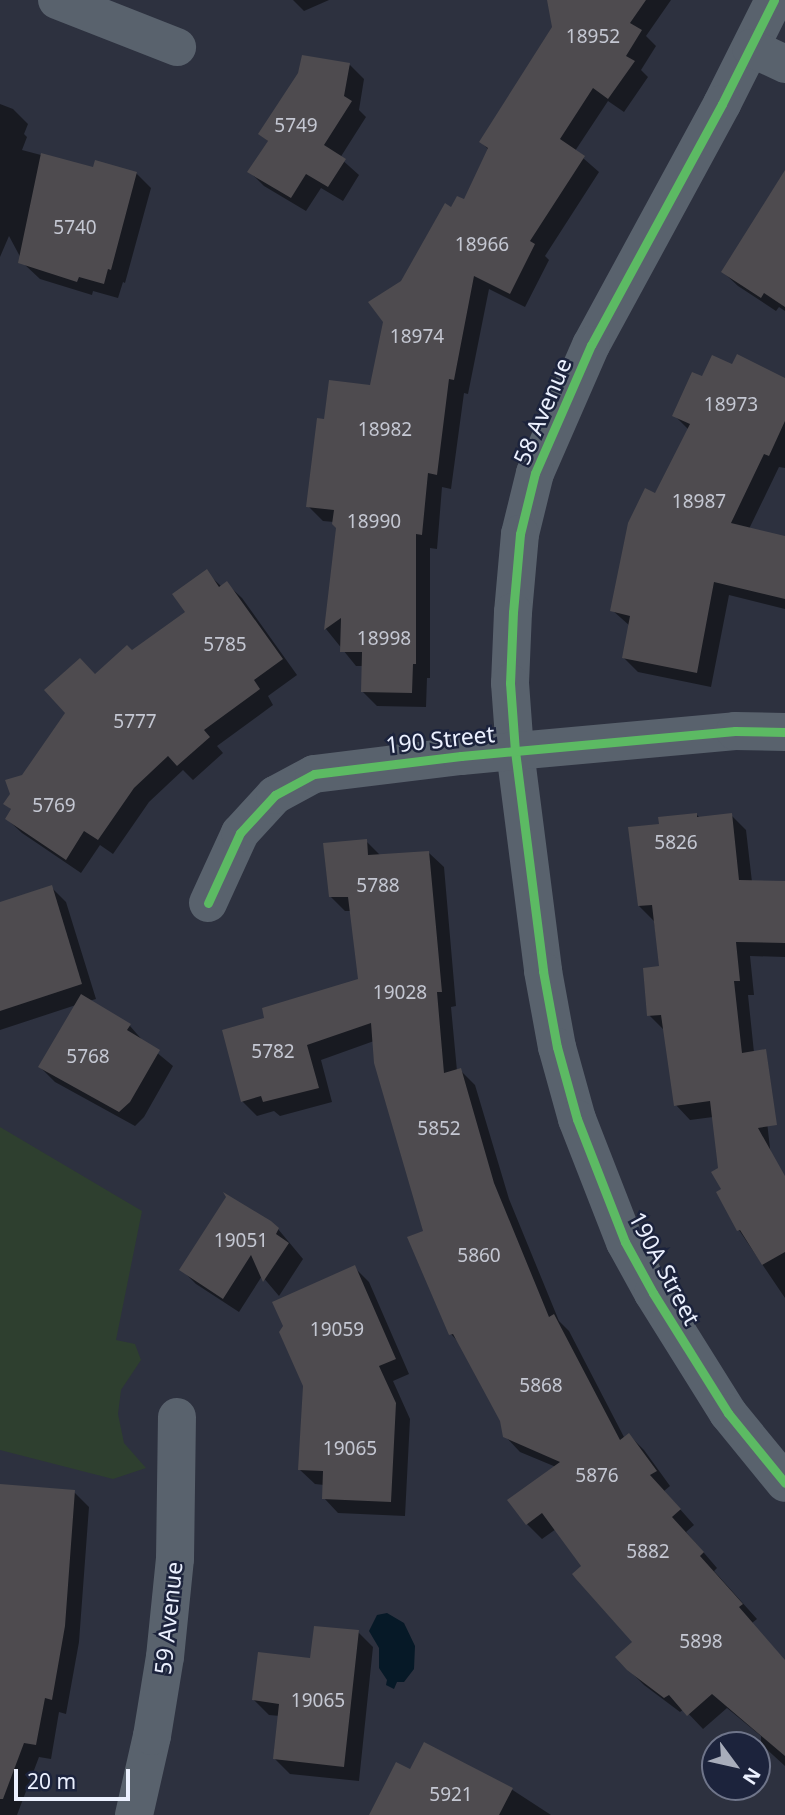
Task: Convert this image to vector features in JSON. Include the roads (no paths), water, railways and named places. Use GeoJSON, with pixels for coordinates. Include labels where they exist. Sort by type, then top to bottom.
{"type":"FeatureCollection","features":[{"type":"Feature","properties":{"kind":"street"},"geometry":{"type":"LineString","coordinates":[[57,0],[177,47]]}},
{"type":"Feature","properties":{"kind":"street","name":"58 Avenue"},"geometry":{"type":"LineString","coordinates":[[557,1047],[543,971],[515,751],[510,683],[520,534],[535,473],[591,345],[751,48],[774,0]]}},
{"type":"Feature","properties":{"kind":"street"},"geometry":{"type":"LineString","coordinates":[[751,48],[785,64]]}},
{"type":"Feature","properties":{"kind":"street","name":"190 Street"},"geometry":{"type":"LineString","coordinates":[[208,903],[240,833],[275,795],[314,774],[515,751],[735,732],[785,732]]}},
{"type":"Feature","properties":{"kind":"street","name":"190A Street"},"geometry":{"type":"LineString","coordinates":[[557,1047],[577,1119],[625,1242],[690,1354],[728,1413],[785,1483]]}},
{"type":"Feature","properties":{"kind":"street","name":"59 Avenue"},"geometry":{"type":"LineString","coordinates":[[134,1815],[166,1657],[175,1559],[177,1417]]}},
{"type":"Feature","properties":{"kind":"water"},"geometry":{"type":"Polygon","coordinates":[[[387,1613],[404,1623],[415,1646],[414,1669],[404,1682],[397,1682],[394,1689],[386,1685],[387,1680],[379,1668],[379,1648],[369,1631],[377,1615],[387,1613]]]}}]}
